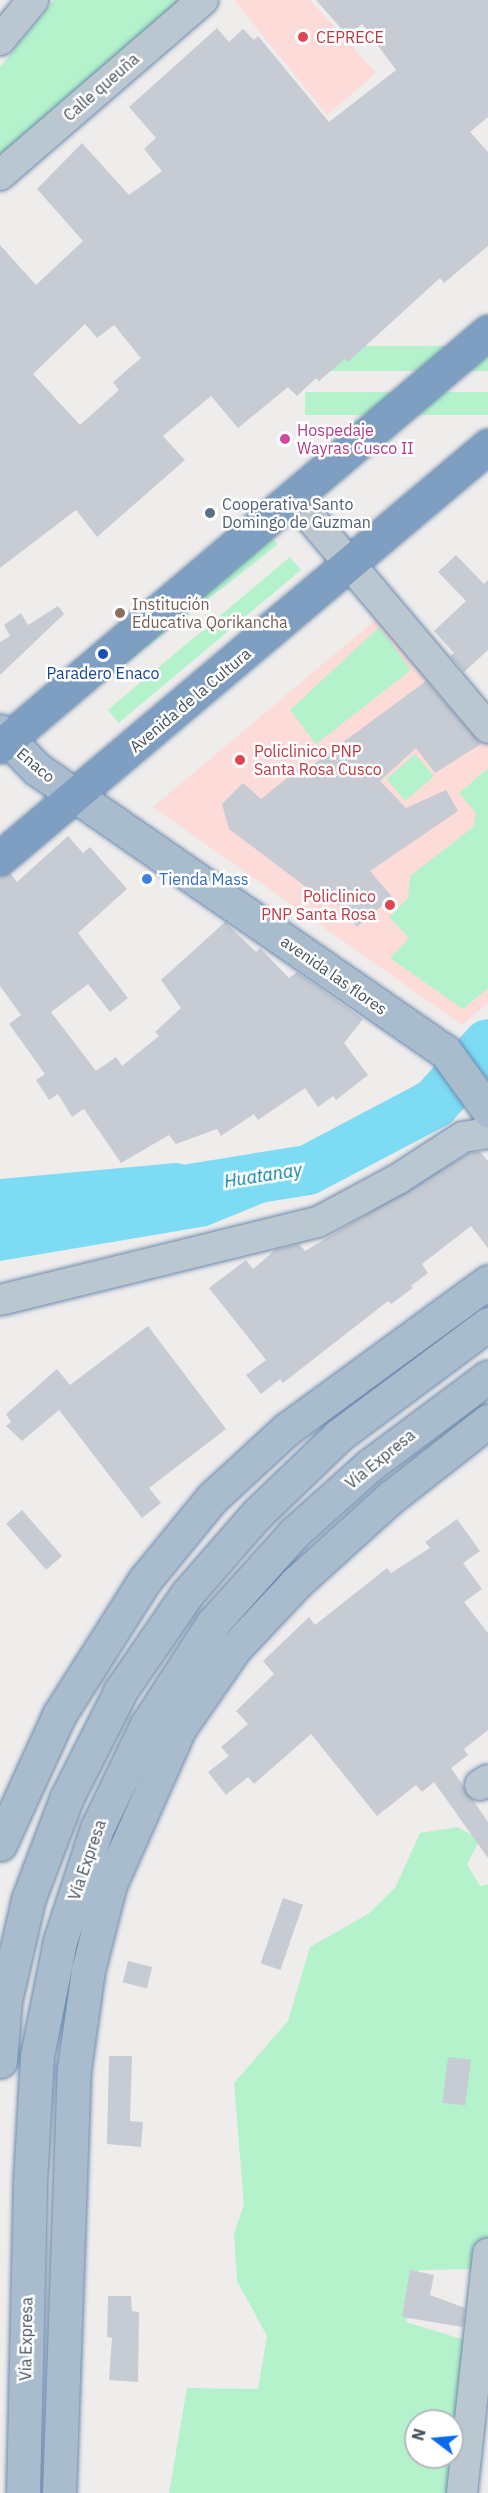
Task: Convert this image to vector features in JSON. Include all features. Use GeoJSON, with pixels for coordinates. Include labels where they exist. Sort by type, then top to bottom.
{"type":"FeatureCollection","features":[{"type":"Feature","properties":{"kind":"highway"},"geometry":{"type":"LineString","coordinates":[[2,739],[488,332]]}},
{"type":"Feature","properties":{"kind":"highway","name":"Avenida de la Cultura"},"geometry":{"type":"LineString","coordinates":[[0,858],[350,566],[488,446]]}},
{"type":"Feature","properties":{"kind":"main road","name":"Enaco"},"geometry":{"type":"LineString","coordinates":[[2,739],[37,769],[75,796]]}},
{"type":"Feature","properties":{"kind":"main road","name":"avenida las flores"},"geometry":{"type":"LineString","coordinates":[[75,796],[444,1051],[488,1110]]}},
{"type":"Feature","properties":{"kind":"main road"},"geometry":{"type":"LineString","coordinates":[[0,1844],[59,1715],[144,1581],[212,1498],[287,1428],[488,1282]]}},
{"type":"Feature","properties":{"kind":"main road"},"geometry":{"type":"LineString","coordinates":[[0,2061],[5,2000],[28,1900],[67,1797],[121,1690],[187,1594],[258,1513],[339,1435],[488,1324]]}},
{"type":"Feature","properties":{"kind":"main road","name":"Vía Expresa"},"geometry":{"type":"LineString","coordinates":[[23,2493],[30,2182],[37,2056],[60,1941],[97,1828],[146,1726],[213,1623],[295,1532],[370,1465],[488,1377]]}},
{"type":"Feature","properties":{"kind":"main road","name":"Vía Expresa"},"geometry":{"type":"LineString","coordinates":[[59,2493],[74,2069],[88,1970],[115,1873],[180,1727],[235,1648],[296,1583],[382,1505],[488,1420]]}},
{"type":"Feature","properties":{"kind":"street"},"geometry":{"type":"LineString","coordinates":[[0,40],[33,0]]}},
{"type":"Feature","properties":{"kind":"street","name":"Calle queuña"},"geometry":{"type":"LineString","coordinates":[[0,175],[202,0]]}},
{"type":"Feature","properties":{"kind":"street"},"geometry":{"type":"LineString","coordinates":[[293,497],[488,728]]}},
{"type":"Feature","properties":{"kind":"street"},"geometry":{"type":"LineString","coordinates":[[0,1300],[318,1222],[398,1179],[463,1137],[488,1133]]}},
{"type":"Feature","properties":{"kind":"street"},"geometry":{"type":"LineString","coordinates":[[462,2493],[488,2253]]}},
{"type":"Feature","properties":{"kind":"shaded area","name":"CEPRECE"},"geometry":{"type":"Polygon","coordinates":[[[234,0],[310,0],[376,73],[327,115],[234,0]]]}},
{"type":"Feature","properties":{"kind":"shaded area","name":"Policlinico PNP Santa Rosa"},"geometry":{"type":"Polygon","coordinates":[[[387,610],[488,728],[488,1003],[462,1025],[153,807],[387,610]]]}},
{"type":"Feature","properties":{"kind":"green space"},"geometry":{"type":"Polygon","coordinates":[[[54,0],[181,0],[0,158],[0,67],[54,0]]]}},
{"type":"Feature","properties":{"kind":"green space"},"geometry":{"type":"Polygon","coordinates":[[[274,346],[488,346],[488,371],[274,371],[274,346]]]}},
{"type":"Feature","properties":{"kind":"green space"},"geometry":{"type":"Polygon","coordinates":[[[305,392],[488,392],[488,415],[305,415],[305,392]]]}},
{"type":"Feature","properties":{"kind":"green space"},"geometry":{"type":"Polygon","coordinates":[[[268,532],[278,545],[93,689],[83,677],[268,532]]]}},
{"type":"Feature","properties":{"kind":"green space"},"geometry":{"type":"Polygon","coordinates":[[[290,557],[301,570],[119,723],[108,710],[290,557]]]}},
{"type":"Feature","properties":{"kind":"green space"},"geometry":{"type":"Polygon","coordinates":[[[379,627],[411,670],[316,744],[290,710],[379,627]]]}},
{"type":"Feature","properties":{"kind":"green space"},"geometry":{"type":"Polygon","coordinates":[[[415,754],[434,776],[405,801],[386,779],[415,754]]]}},
{"type":"Feature","properties":{"kind":"green space"},"geometry":{"type":"Polygon","coordinates":[[[488,768],[488,988],[463,1009],[390,958],[409,938],[389,917],[408,898],[410,876],[473,827],[476,813],[459,793],[488,768]]]}},
{"type":"Feature","properties":{"kind":"green space"},"geometry":{"type":"Polygon","coordinates":[[[458,1827],[480,1840],[467,1864],[480,1886],[488,1884],[488,2240],[483,2269],[419,2270],[406,2322],[478,2344],[468,2493],[169,2493],[187,2388],[258,2389],[267,2336],[237,2281],[234,2233],[244,2205],[234,2083],[288,2021],[310,1947],[368,1914],[395,1888],[420,1833],[458,1827]]]}},
{"type":"Feature","properties":{"kind":"water"},"geometry":{"type":"Polygon","coordinates":[[[488,1044],[488,1080],[418,1140],[207,1226],[0,1261],[0,1204],[204,1185],[308,1170],[435,1103],[488,1044]]]}},
{"type":"Feature","properties":{"kind":"building"},"geometry":{"type":"Polygon","coordinates":[[[316,0],[488,0],[488,117],[470,132],[488,152],[488,246],[444,283],[440,278],[348,362],[345,359],[319,381],[316,378],[297,396],[288,387],[238,428],[211,396],[163,436],[185,460],[97,537],[76,510],[0,568],[0,245],[36,285],[83,241],[37,189],[82,143],[129,195],[162,171],[144,149],[156,138],[129,107],[217,28],[229,42],[243,29],[254,40],[258,36],[329,122],[396,70],[362,24],[348,36],[316,0]],[[85,324],[33,374],[80,425],[119,390],[113,382],[141,358],[114,325],[97,338],[85,324]]]}},
{"type":"Feature","properties":{"kind":"building"},"geometry":{"type":"Polygon","coordinates":[[[456,555],[484,584],[488,580],[488,650],[464,672],[450,656],[454,653],[434,631],[466,601],[438,572],[456,555]]]}},
{"type":"Feature","properties":{"kind":"building"},"geometry":{"type":"Polygon","coordinates":[[[58,606],[64,614],[0,675],[0,642],[10,636],[4,625],[21,613],[28,625],[58,606]]]}},
{"type":"Feature","properties":{"kind":"building"},"geometry":{"type":"Polygon","coordinates":[[[426,681],[481,744],[435,773],[416,748],[380,781],[406,808],[446,790],[458,811],[370,871],[392,897],[357,927],[326,890],[318,896],[229,829],[222,804],[243,783],[261,799],[301,767],[304,771],[426,681]]]}},
{"type":"Feature","properties":{"kind":"building"},"geometry":{"type":"Polygon","coordinates":[[[68,836],[83,853],[90,847],[127,889],[78,933],[128,998],[110,1012],[88,984],[51,1012],[96,1071],[116,1057],[122,1066],[159,1036],[155,1032],[181,1008],[161,980],[225,922],[256,952],[260,948],[289,978],[297,972],[363,1019],[344,1043],[368,1075],[336,1100],[333,1096],[318,1107],[305,1088],[258,1120],[254,1114],[221,1136],[217,1129],[176,1144],[169,1135],[121,1163],[84,1109],[72,1117],[58,1094],[49,1100],[36,1080],[45,1074],[9,1024],[21,1015],[0,986],[0,876],[10,873],[17,882],[68,836]]]}},
{"type":"Feature","properties":{"kind":"building"},"geometry":{"type":"Polygon","coordinates":[[[480,1152],[488,1161],[488,1248],[471,1226],[422,1264],[428,1273],[411,1286],[413,1288],[391,1304],[388,1301],[283,1383],[280,1379],[261,1394],[246,1375],[266,1360],[209,1288],[246,1260],[253,1269],[275,1250],[299,1244],[305,1251],[469,1153],[480,1152]]]}},
{"type":"Feature","properties":{"kind":"building"},"geometry":{"type":"Polygon","coordinates":[[[148,1326],[226,1429],[149,1488],[161,1503],[142,1518],[59,1410],[22,1441],[6,1426],[11,1422],[6,1414],[57,1369],[70,1385],[148,1326]]]}},
{"type":"Feature","properties":{"kind":"building"},"geometry":{"type":"Polygon","coordinates":[[[22,1510],[62,1556],[46,1570],[6,1524],[22,1510]]]}},
{"type":"Feature","properties":{"kind":"building"},"geometry":{"type":"Polygon","coordinates":[[[457,1519],[480,1551],[463,1563],[482,1589],[464,1602],[488,1633],[488,1730],[464,1749],[468,1755],[451,1768],[488,1822],[488,1858],[434,1782],[422,1792],[416,1785],[377,1816],[311,1734],[254,1784],[248,1777],[226,1795],[208,1772],[229,1756],[221,1747],[248,1724],[236,1711],[274,1674],[263,1661],[309,1617],[315,1625],[387,1568],[391,1573],[430,1548],[425,1542],[457,1519]]]}},
{"type":"Feature","properties":{"kind":"building"},"geometry":{"type":"Polygon","coordinates":[[[283,1898],[303,1905],[280,1970],[261,1963],[283,1898]]]}},
{"type":"Feature","properties":{"kind":"building"},"geometry":{"type":"Polygon","coordinates":[[[128,1961],[152,1967],[147,1988],[123,1982],[128,1961]]]}},
{"type":"Feature","properties":{"kind":"building"},"geometry":{"type":"Polygon","coordinates":[[[109,2056],[132,2056],[130,2121],[143,2122],[141,2147],[107,2144],[109,2056]]]}},
{"type":"Feature","properties":{"kind":"building"},"geometry":{"type":"Polygon","coordinates":[[[448,2057],[471,2060],[465,2105],[442,2103],[448,2057]]]}},
{"type":"Feature","properties":{"kind":"building"},"geometry":{"type":"Polygon","coordinates":[[[410,2270],[434,2275],[430,2295],[465,2308],[463,2327],[402,2317],[410,2270]]]}},
{"type":"Feature","properties":{"kind":"building"},"geometry":{"type":"Polygon","coordinates":[[[108,2296],[131,2296],[132,2311],[139,2312],[138,2382],[109,2380],[112,2338],[107,2337],[108,2296]]]}},
{"type":"Feature","properties":{"kind":"waterway","name":"Huatanay"},"geometry":{"type":"LineString","coordinates":[[141,1197],[308,1170],[435,1103],[488,1044]]}},
{"type":"Feature","properties":{"kind":"waterway"},"geometry":{"type":"LineString","coordinates":[[0,1204],[175,1188]]}},
{"type":"Feature","properties":{"kind":"place","name":"CEPRECE"},"geometry":{"type":"Point","coordinates":[303,37]}},
{"type":"Feature","properties":{"kind":"place","name":"Hospedaje Wayras Cusco II"},"geometry":{"type":"Point","coordinates":[285,439]}},
{"type":"Feature","properties":{"kind":"place","name":"Cooperativa Santo Domingo de Guzman"},"geometry":{"type":"Point","coordinates":[210,513]}},
{"type":"Feature","properties":{"kind":"place","name":"Institución Educativa Qorikancha"},"geometry":{"type":"Point","coordinates":[120,613]}},
{"type":"Feature","properties":{"kind":"place","name":"Paradero Enaco"},"geometry":{"type":"Point","coordinates":[103,654]}},
{"type":"Feature","properties":{"kind":"place","name":"Policlinico PNP Santa Rosa Cusco"},"geometry":{"type":"Point","coordinates":[240,760]}},
{"type":"Feature","properties":{"kind":"place","name":"Tienda Mass"},"geometry":{"type":"Point","coordinates":[147,879]}},
{"type":"Feature","properties":{"kind":"place","name":"Policlinico PNP Santa Rosa"},"geometry":{"type":"Point","coordinates":[390,905]}}]}
